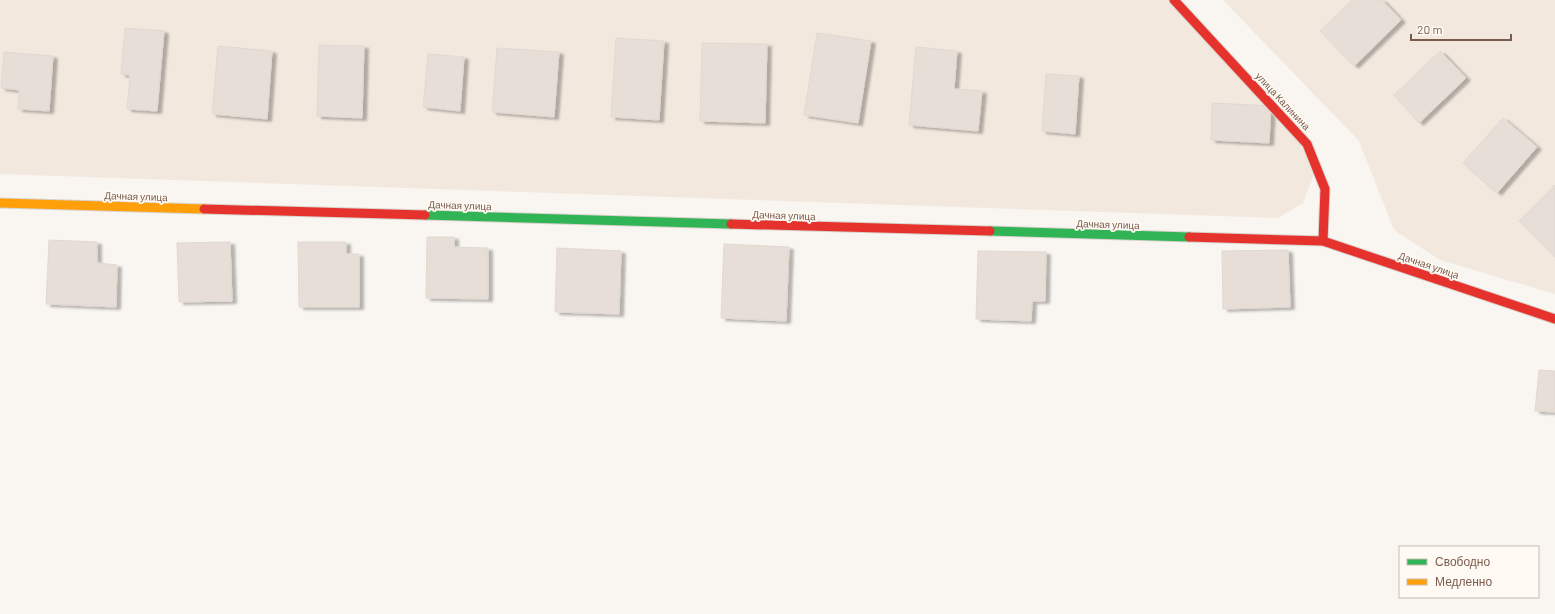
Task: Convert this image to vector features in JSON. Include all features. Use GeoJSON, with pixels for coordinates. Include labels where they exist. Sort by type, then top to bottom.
{"type":"FeatureCollection","features":[{"type":"Feature","properties":{"kind":"street","name":"улица Калинина"},"geometry":{"type":"LineString","coordinates":[[1174,0],[1308,144],[1325,189],[1323,241]]}},
{"type":"Feature","properties":{"kind":"street","name":"Дачная улица"},"geometry":{"type":"LineString","coordinates":[[0,203],[1323,241],[1555,319]]}},
{"type":"Feature","properties":{"kind":"shaded area"},"geometry":{"type":"Polygon","coordinates":[[[0,0],[1174,0],[1289,118],[1314,174],[1303,203],[1278,218],[0,174],[0,0]]]}},
{"type":"Feature","properties":{"kind":"shaded area"},"geometry":{"type":"Polygon","coordinates":[[[1223,0],[1555,0],[1555,294],[1440,260],[1394,230],[1359,141],[1223,0]]]}},
{"type":"Feature","properties":{"kind":"building"},"geometry":{"type":"Polygon","coordinates":[[[1352,0],[1382,0],[1401,20],[1354,66],[1320,31],[1352,0]]]}},
{"type":"Feature","properties":{"kind":"building"},"geometry":{"type":"Polygon","coordinates":[[[125,28],[164,31],[157,111],[127,109],[130,75],[121,74],[125,28]]]}},
{"type":"Feature","properties":{"kind":"building"},"geometry":{"type":"Polygon","coordinates":[[[817,33],[871,41],[858,123],[804,115],[817,33]]]}},
{"type":"Feature","properties":{"kind":"building"},"geometry":{"type":"Polygon","coordinates":[[[616,38],[664,41],[659,120],[611,117],[616,38]]]}},
{"type":"Feature","properties":{"kind":"building"},"geometry":{"type":"Polygon","coordinates":[[[702,43],[767,44],[765,123],[700,121],[702,43]]]}},
{"type":"Feature","properties":{"kind":"building"},"geometry":{"type":"Polygon","coordinates":[[[319,45],[364,46],[362,118],[317,116],[319,45]]]}},
{"type":"Feature","properties":{"kind":"building"},"geometry":{"type":"Polygon","coordinates":[[[218,46],[272,51],[267,119],[212,114],[218,46]]]}},
{"type":"Feature","properties":{"kind":"building"},"geometry":{"type":"Polygon","coordinates":[[[916,47],[957,51],[954,89],[982,91],[978,131],[909,125],[916,47]]]}},
{"type":"Feature","properties":{"kind":"building"},"geometry":{"type":"Polygon","coordinates":[[[497,48],[559,52],[554,117],[492,112],[497,48]]]}},
{"type":"Feature","properties":{"kind":"building"},"geometry":{"type":"Polygon","coordinates":[[[1440,51],[1466,78],[1419,123],[1394,95],[1440,51]]]}},
{"type":"Feature","properties":{"kind":"building"},"geometry":{"type":"Polygon","coordinates":[[[4,52],[53,56],[49,111],[18,109],[19,90],[1,88],[4,52]]]}},
{"type":"Feature","properties":{"kind":"building"},"geometry":{"type":"Polygon","coordinates":[[[428,54],[464,57],[460,111],[423,107],[428,54]]]}},
{"type":"Feature","properties":{"kind":"building"},"geometry":{"type":"Polygon","coordinates":[[[1046,74],[1079,76],[1075,134],[1042,131],[1046,74]]]}},
{"type":"Feature","properties":{"kind":"building"},"geometry":{"type":"Polygon","coordinates":[[[1212,103],[1271,106],[1269,143],[1211,140],[1212,103]]]}},
{"type":"Feature","properties":{"kind":"building"},"geometry":{"type":"Polygon","coordinates":[[[1503,118],[1537,147],[1497,193],[1463,163],[1503,118]]]}},
{"type":"Feature","properties":{"kind":"building"},"geometry":{"type":"Polygon","coordinates":[[[1555,185],[1555,257],[1519,221],[1555,185]]]}},
{"type":"Feature","properties":{"kind":"building"},"geometry":{"type":"Polygon","coordinates":[[[427,237],[454,237],[454,247],[488,248],[488,299],[426,298],[427,237]]]}},
{"type":"Feature","properties":{"kind":"building"},"geometry":{"type":"Polygon","coordinates":[[[49,240],[97,242],[97,263],[117,265],[116,307],[46,304],[49,240]]]}},
{"type":"Feature","properties":{"kind":"building"},"geometry":{"type":"Polygon","coordinates":[[[230,242],[232,301],[179,302],[177,243],[230,242]]]}},
{"type":"Feature","properties":{"kind":"building"},"geometry":{"type":"Polygon","coordinates":[[[298,242],[346,242],[346,254],[359,254],[359,307],[299,307],[298,242]]]}},
{"type":"Feature","properties":{"kind":"building"},"geometry":{"type":"Polygon","coordinates":[[[724,244],[789,247],[786,321],[721,318],[724,244]]]}},
{"type":"Feature","properties":{"kind":"building"},"geometry":{"type":"Polygon","coordinates":[[[557,248],[621,251],[619,314],[555,312],[557,248]]]}},
{"type":"Feature","properties":{"kind":"building"},"geometry":{"type":"Polygon","coordinates":[[[1288,250],[1290,307],[1223,309],[1222,251],[1288,250]]]}},
{"type":"Feature","properties":{"kind":"building"},"geometry":{"type":"Polygon","coordinates":[[[978,251],[1046,252],[1045,301],[1032,301],[1031,321],[976,319],[978,251]]]}},
{"type":"Feature","properties":{"kind":"building"},"geometry":{"type":"Polygon","coordinates":[[[1539,370],[1555,371],[1555,412],[1535,411],[1539,370]]]}},
{"type":"Feature","properties":{"kind":"traffic: fast"},"geometry":{"type":"LineString","coordinates":[[425,215],[731,224]]}},
{"type":"Feature","properties":{"kind":"traffic: fast"},"geometry":{"type":"LineString","coordinates":[[990,231],[1189,237]]}},
{"type":"Feature","properties":{"kind":"traffic: slow"},"geometry":{"type":"LineString","coordinates":[[0,203],[204,209]]}},
{"type":"Feature","properties":{"kind":"traffic: jam"},"geometry":{"type":"LineString","coordinates":[[1174,0],[1307,144],[1325,189],[1323,241]]}},
{"type":"Feature","properties":{"kind":"traffic: jam"},"geometry":{"type":"LineString","coordinates":[[204,209],[425,215]]}},
{"type":"Feature","properties":{"kind":"traffic: jam"},"geometry":{"type":"LineString","coordinates":[[731,224],[990,231]]}},
{"type":"Feature","properties":{"kind":"traffic: jam"},"geometry":{"type":"LineString","coordinates":[[1189,237],[1323,241],[1555,319]]}}]}
